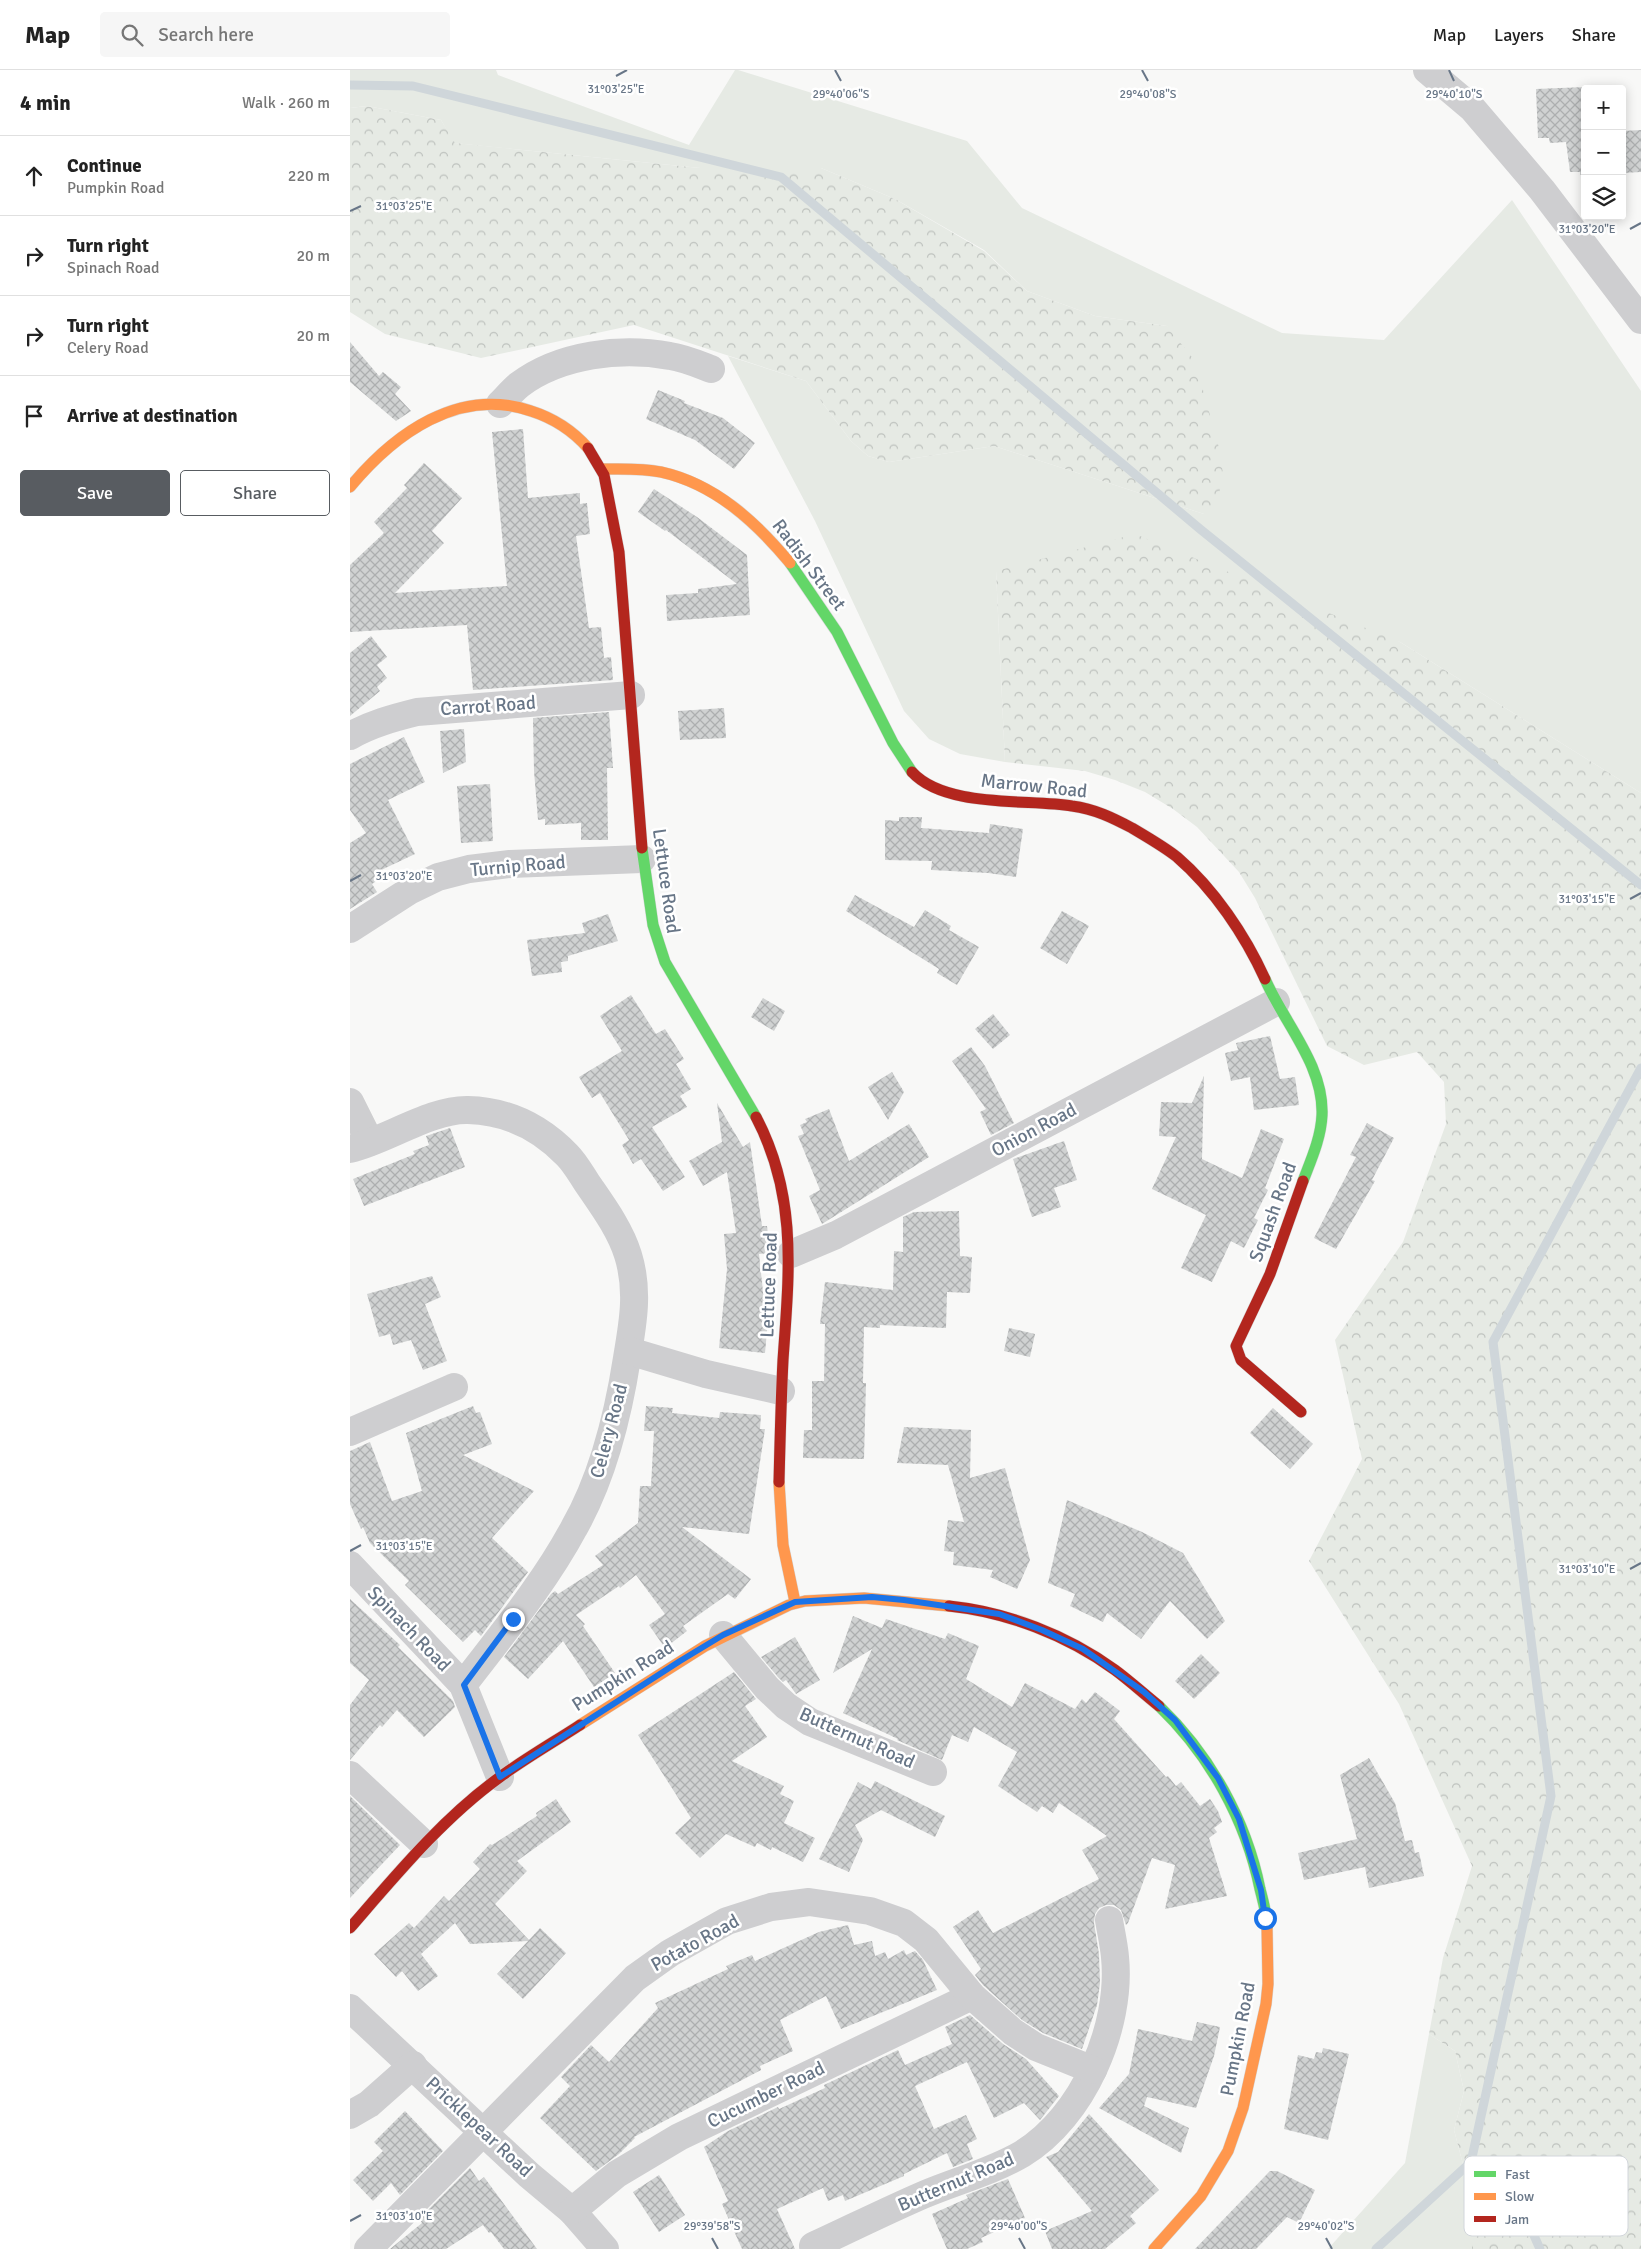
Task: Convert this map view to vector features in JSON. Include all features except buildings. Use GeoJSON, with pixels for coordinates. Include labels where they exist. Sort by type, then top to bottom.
{"type":"FeatureCollection","features":[{"type":"Feature","properties":{"kind":"street"},"geometry":{"type":"LineString","coordinates":[[1427,70],[1472,108],[1542,190],[1641,320]]}},
{"type":"Feature","properties":{"kind":"street"},"geometry":{"type":"LineString","coordinates":[[500,404],[520,385],[558,365],[603,354],[631,352],[671,356],[711,369]]}},
{"type":"Feature","properties":{"kind":"street","name":"Lettuce Road"},"geometry":{"type":"LineString","coordinates":[[350,487],[384,450],[410,428],[431,417],[458,407],[500,404],[527,409],[558,423],[576,436],[590,450],[603,469],[618,534],[642,859],[659,950],[674,980],[762,1128],[774,1155],[788,1213],[791,1254],[781,1391],[778,1501],[786,1572],[795,1602]]}},
{"type":"Feature","properties":{"kind":"street","name":"Radish Street"},"geometry":{"type":"LineString","coordinates":[[603,469],[635,469],[665,473],[707,489],[737,508],[760,528],[780,551],[829,619],[852,658],[896,748],[914,774]]}},
{"type":"Feature","properties":{"kind":"street","name":"Carrot Road"},"geometry":{"type":"LineString","coordinates":[[350,736],[390,718],[417,712],[631,695]]}},
{"type":"Feature","properties":{"kind":"street","name":"Marrow Road"},"geometry":{"type":"LineString","coordinates":[[914,774],[930,786],[947,793],[1043,802],[1096,810],[1150,839],[1177,857],[1229,918],[1256,960],[1276,1002]]}},
{"type":"Feature","properties":{"kind":"street","name":"Turnip Road"},"geometry":{"type":"LineString","coordinates":[[350,929],[408,891],[438,877],[469,868],[510,864],[642,859]]}},
{"type":"Feature","properties":{"kind":"street","name":"Onion Road"},"geometry":{"type":"LineString","coordinates":[[791,1254],[836,1235],[1276,1002]]}},
{"type":"Feature","properties":{"kind":"street","name":"Squash Road"},"geometry":{"type":"LineString","coordinates":[[1276,1002],[1302,1046],[1315,1074],[1322,1097],[1322,1120],[1314,1151],[1273,1266],[1236,1346],[1241,1360],[1301,1412]]}},
{"type":"Feature","properties":{"kind":"street"},"geometry":{"type":"LineString","coordinates":[[350,1102],[360,1145]]}},
{"type":"Feature","properties":{"kind":"street","name":"Celery Road"},"geometry":{"type":"LineString","coordinates":[[360,1145],[451,1111],[498,1112],[530,1125],[568,1156],[600,1202],[628,1254],[634,1280],[635,1309],[628,1351],[612,1430],[592,1490],[575,1527],[549,1570],[464,1685]]}},
{"type":"Feature","properties":{"kind":"street"},"geometry":{"type":"LineString","coordinates":[[628,1351],[706,1374],[781,1391]]}},
{"type":"Feature","properties":{"kind":"street"},"geometry":{"type":"LineString","coordinates":[[350,1432],[454,1387]]}},
{"type":"Feature","properties":{"kind":"street","name":"Spinach Road"},"geometry":{"type":"LineString","coordinates":[[350,1565],[464,1685],[500,1777]]}},
{"type":"Feature","properties":{"kind":"street","name":"Pumpkin Road"},"geometry":{"type":"LineString","coordinates":[[350,1928],[424,1844],[472,1799],[500,1777],[723,1635],[795,1602],[872,1597],[904,1600],[999,1614],[1042,1630],[1083,1649],[1144,1692],[1175,1720],[1218,1778],[1239,1819],[1261,1890],[1268,1983],[1264,2014],[1236,2132],[1230,2148],[1197,2202],[1154,2249]]}},
{"type":"Feature","properties":{"kind":"street","name":"Butternut Road"},"geometry":{"type":"LineString","coordinates":[[723,1635],[768,1688],[786,1706],[810,1722],[932,1772]]}},
{"type":"Feature","properties":{"kind":"street"},"geometry":{"type":"LineString","coordinates":[[350,1775],[424,1844]]}},
{"type":"Feature","properties":{"kind":"street","name":"Potato Road"},"geometry":{"type":"LineString","coordinates":[[368,2249],[635,1978],[670,1953],[727,1921],[770,1907],[809,1902],[870,1911],[904,1923],[926,1940],[972,1996],[1014,2032],[1036,2047],[1094,2070]]}},
{"type":"Feature","properties":{"kind":"street","name":"Butternut Road"},"geometry":{"type":"LineString","coordinates":[[813,2246],[922,2195],[1006,2162],[1023,2153],[1056,2124],[1072,2106],[1094,2070],[1106,2039],[1115,1991],[1116,1957],[1108,1920]]}},
{"type":"Feature","properties":{"kind":"street","name":"Cucumber Road"},"geometry":{"type":"LineString","coordinates":[[572,2211],[617,2174],[679,2137],[972,1996]]}},
{"type":"Feature","properties":{"kind":"street","name":"Pricklepear Road"},"geometry":{"type":"LineString","coordinates":[[350,2008],[483,2132],[572,2211],[605,2249]]}},
{"type":"Feature","properties":{"kind":"street"},"geometry":{"type":"LineString","coordinates":[[350,2115],[369,2104],[413,2065]]}},
{"type":"Feature","properties":{"kind":"green space"},"geometry":{"type":"Polygon","coordinates":[[[350,70],[496,70],[498,75],[689,145],[735,70],[738,70],[967,141],[1022,208],[1282,333],[1384,340],[1512,200],[1641,391],[1641,793],[1400,642],[996,571],[1005,762],[960,754],[929,739],[904,711],[815,521],[728,356],[806,381],[851,441],[868,456],[889,462],[994,446],[1204,514],[1167,326],[1095,316],[1027,291],[984,250],[895,199],[821,168],[700,168],[454,143],[441,120],[367,106],[350,108],[350,70]]]}},
{"type":"Feature","properties":{"kind":"green space"},"geometry":{"type":"Polygon","coordinates":[[[367,106],[441,120],[455,143],[700,168],[821,168],[895,199],[984,251],[1027,291],[1095,316],[1167,326],[1195,361],[1221,455],[1223,476],[1218,498],[1204,514],[994,446],[889,462],[868,456],[851,441],[806,381],[634,325],[481,358],[385,334],[350,312],[350,108],[367,106]]]}},
{"type":"Feature","properties":{"kind":"green space"},"geometry":{"type":"Polygon","coordinates":[[[1135,534],[1400,642],[1641,793],[1641,2249],[1472,2249],[1472,2236],[1628,2236],[1628,2156],[1464,2156],[1464,2168],[1454,2130],[1464,2091],[1455,2051],[1429,2034],[1443,1958],[1472,1866],[1399,1704],[1309,1561],[1362,1459],[1335,1340],[1403,1242],[1446,1124],[1444,1082],[1417,1052],[1364,1065],[1327,1046],[1255,898],[1239,872],[1197,827],[1173,809],[1145,792],[1085,771],[1005,762],[996,571],[1135,534]]]}},
{"type":"Feature","properties":{"kind":"green space"},"geometry":{"type":"Polygon","coordinates":[[[1429,2034],[1455,2051],[1464,2091],[1454,2130],[1464,2168],[1464,2236],[1472,2236],[1472,2249],[1328,2249],[1405,2163],[1429,2034]]]}},
{"type":"Feature","properties":{"kind":"waterway"},"geometry":{"type":"LineString","coordinates":[[350,85],[413,86],[781,177],[1200,529],[1641,885]]}},
{"type":"Feature","properties":{"kind":"waterway"},"geometry":{"type":"LineString","coordinates":[[1472,2156],[1551,1796],[1493,1342],[1641,1068]]}},
{"type":"Feature","properties":{"kind":"waterway"},"geometry":{"type":"LineString","coordinates":[[1376,2249],[1464,2168]]}},
{"type":"Feature","properties":{"kind":"waterway"},"geometry":{"type":"LineString","coordinates":[[1534,2236],[1540,2249]]}},
{"type":"Feature","properties":{"kind":"traffic: fast"},"geometry":{"type":"LineString","coordinates":[[790,563],[837,632],[893,743],[912,772]]}},
{"type":"Feature","properties":{"kind":"traffic: fast"},"geometry":{"type":"LineString","coordinates":[[642,848],[653,925],[665,962],[756,1117]]}},
{"type":"Feature","properties":{"kind":"traffic: fast"},"geometry":{"type":"LineString","coordinates":[[1265,979],[1310,1062],[1317,1079],[1321,1097],[1322,1115],[1320,1132],[1303,1181]]}},
{"type":"Feature","properties":{"kind":"traffic: fast"},"geometry":{"type":"LineString","coordinates":[[1159,1706],[1177,1725],[1210,1767],[1235,1814],[1254,1863],[1265,1908],[1267,1927]]}},
{"type":"Feature","properties":{"kind":"traffic: slow"},"geometry":{"type":"LineString","coordinates":[[350,487],[367,467],[408,433],[430,420],[454,410],[479,405],[504,405],[539,414],[555,421],[588,448]]}},
{"type":"Feature","properties":{"kind":"traffic: slow"},"geometry":{"type":"LineString","coordinates":[[603,469],[661,472],[681,478],[717,495],[748,519],[790,563]]}},
{"type":"Feature","properties":{"kind":"traffic: slow"},"geometry":{"type":"LineString","coordinates":[[779,1482],[783,1545],[795,1602]]}},
{"type":"Feature","properties":{"kind":"traffic: slow"},"geometry":{"type":"LineString","coordinates":[[580,1725],[705,1646],[789,1605],[805,1601],[864,1598],[949,1606]]}},
{"type":"Feature","properties":{"kind":"traffic: slow"},"geometry":{"type":"LineString","coordinates":[[1154,2249],[1201,2196],[1228,2151],[1243,2108],[1266,2004],[1268,1984],[1267,1927]]}},
{"type":"Feature","properties":{"kind":"traffic: jam"},"geometry":{"type":"LineString","coordinates":[[588,448],[604,475],[619,552],[642,848]]}},
{"type":"Feature","properties":{"kind":"traffic: jam"},"geometry":{"type":"LineString","coordinates":[[912,772],[927,784],[945,792],[965,797],[1054,804],[1088,809],[1104,814],[1161,845],[1191,870],[1216,898],[1248,946],[1265,979]]}},
{"type":"Feature","properties":{"kind":"traffic: jam"},"geometry":{"type":"LineString","coordinates":[[756,1117],[779,1176],[785,1206],[787,1236],[787,1297],[782,1375],[779,1482]]}},
{"type":"Feature","properties":{"kind":"traffic: jam"},"geometry":{"type":"LineString","coordinates":[[1301,1412],[1241,1360],[1236,1346],[1270,1274],[1303,1181]]}},
{"type":"Feature","properties":{"kind":"traffic: jam"},"geometry":{"type":"LineString","coordinates":[[949,1606],[993,1614],[1036,1627],[1057,1636],[1096,1657],[1115,1670],[1159,1706]]}},
{"type":"Feature","properties":{"kind":"traffic: jam"},"geometry":{"type":"LineString","coordinates":[[350,1928],[421,1848],[459,1810],[510,1770],[580,1725]]}},
{"type":"Feature","properties":{"kind":"route"},"geometry":{"type":"LineString","coordinates":[[513,1619],[464,1685],[500,1777],[723,1635],[795,1602],[872,1597],[904,1600],[999,1614],[1042,1630],[1083,1649],[1112,1668],[1144,1692],[1175,1720],[1218,1778],[1239,1819],[1261,1890],[1265,1918]]}}]}
